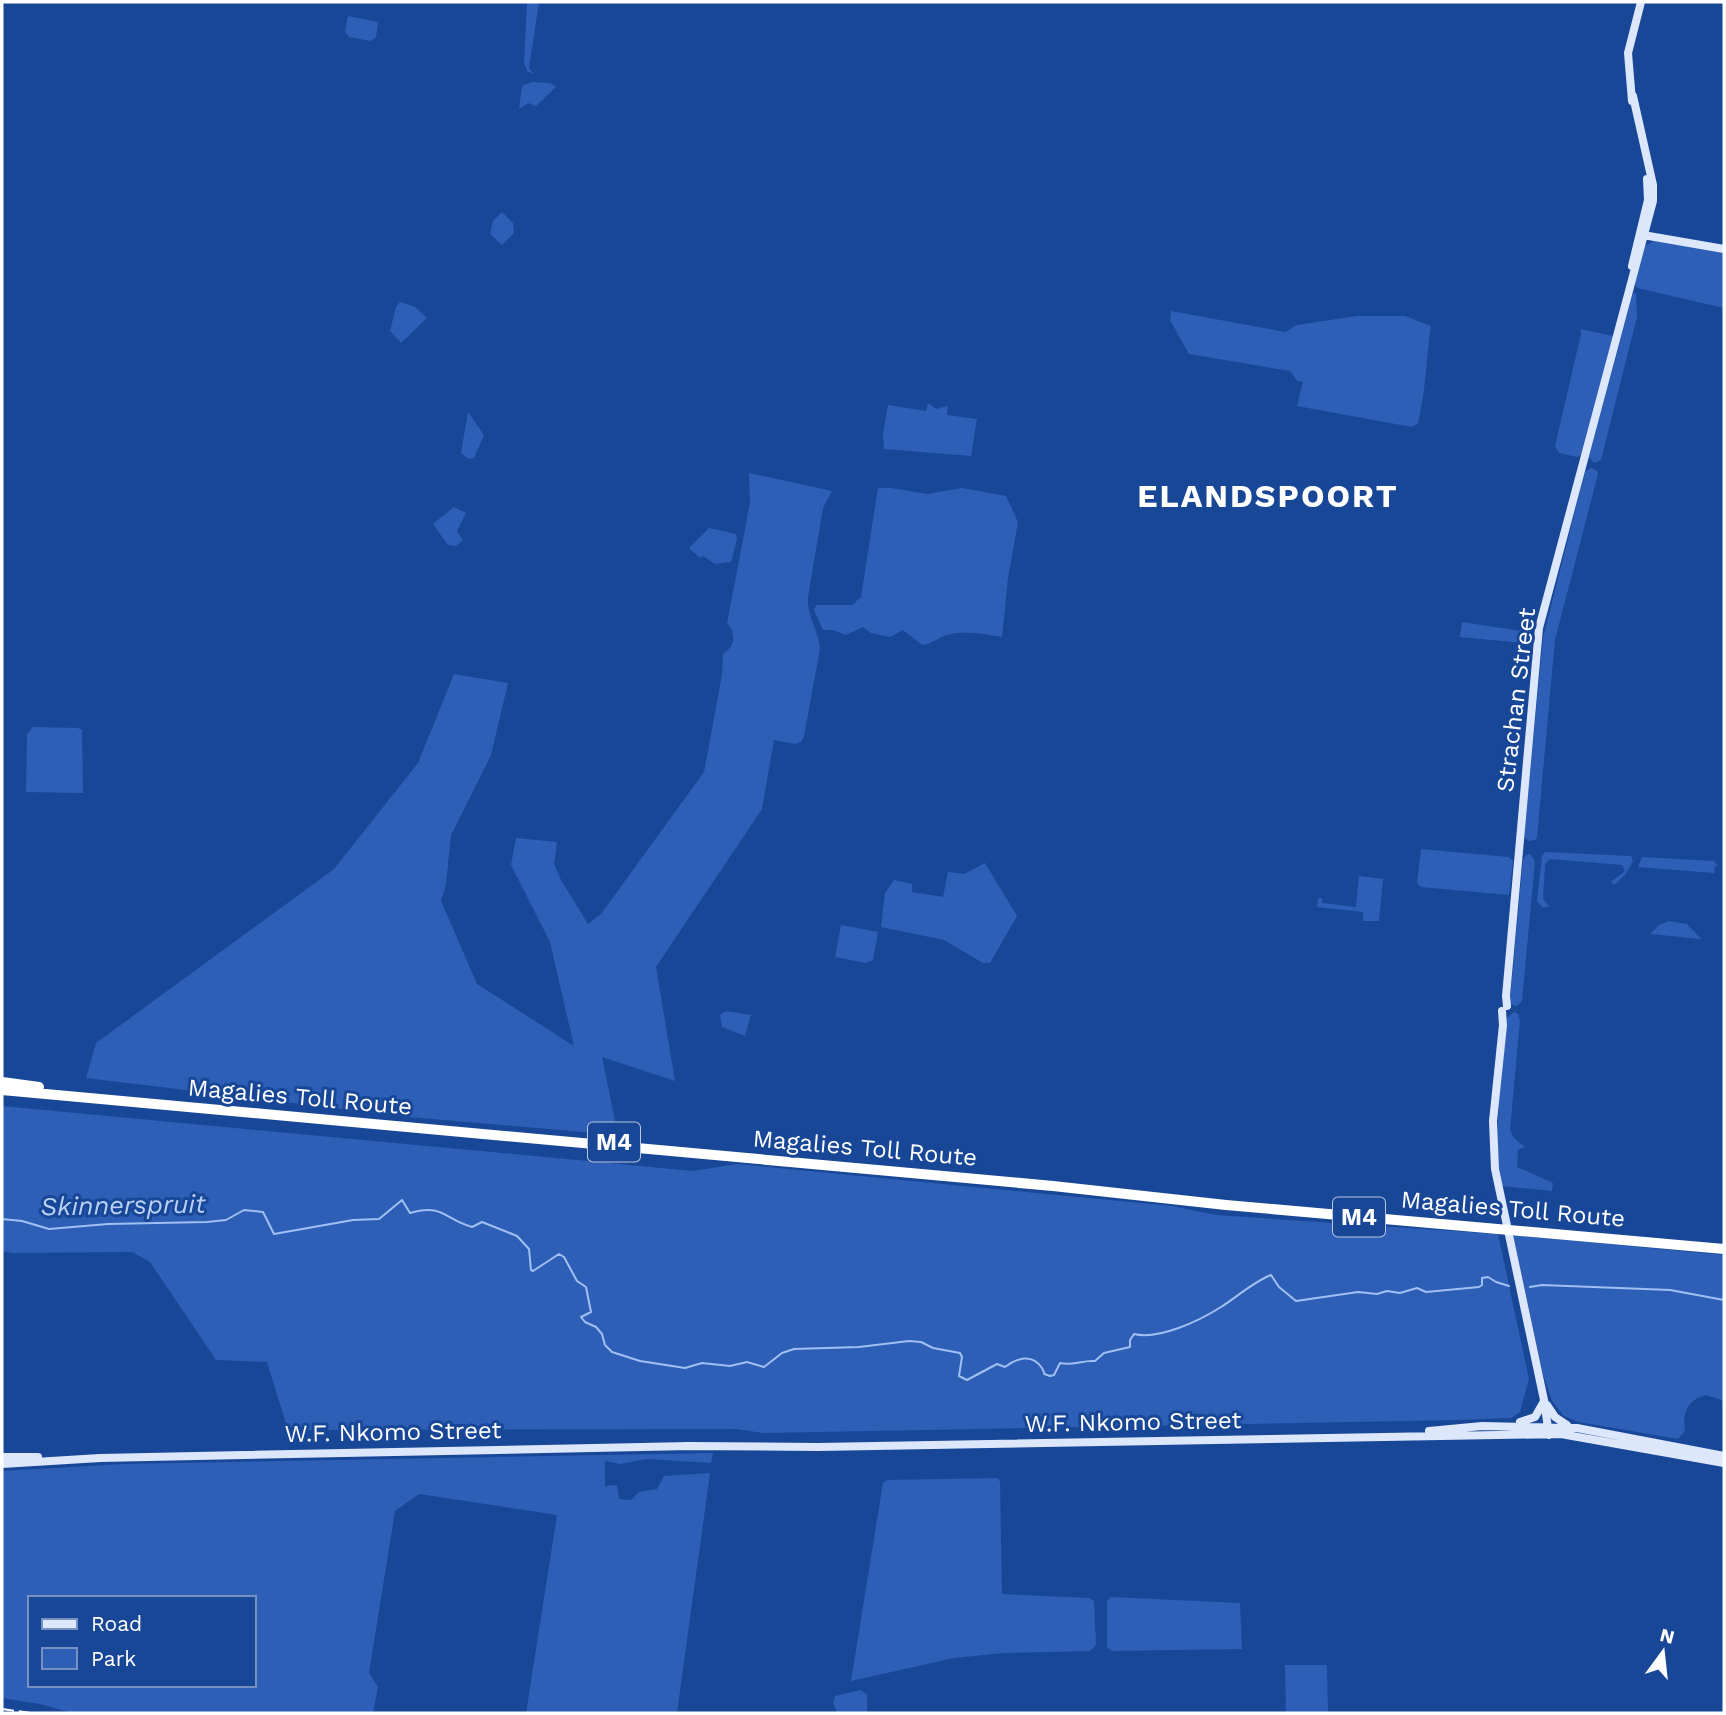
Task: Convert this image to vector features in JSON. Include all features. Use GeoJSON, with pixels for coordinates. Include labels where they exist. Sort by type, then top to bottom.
{"type":"FeatureCollection","features":[{"type":"Feature","properties":{"kind":"highway","name":"Magalies Toll Route"},"geometry":{"type":"LineString","coordinates":[[2,1087],[1724,1247]]}},
{"type":"Feature","properties":{"kind":"main road","name":"Strachan Street"},"geometry":{"type":"LineString","coordinates":[[1549,1430],[1502,1209],[1495,1169],[1493,1133],[1537,639],[1643,233],[1648,185],[1628,53],[1642,2]]}},
{"type":"Feature","properties":{"kind":"main road"},"geometry":{"type":"LineString","coordinates":[[1643,233],[1724,247]]}},
{"type":"Feature","properties":{"kind":"main road"},"geometry":{"type":"LineString","coordinates":[[1482,1426],[1531,1419],[1540,1410],[1544,1400]]}},
{"type":"Feature","properties":{"kind":"main road"},"geometry":{"type":"LineString","coordinates":[[1544,1400],[1556,1417],[1572,1427]]}},
{"type":"Feature","properties":{"kind":"main road","name":"W.F. Nkomo Street"},"geometry":{"type":"LineString","coordinates":[[1374,1437],[1482,1426],[1549,1430],[1724,1463]]}},
{"type":"Feature","properties":{"kind":"main road","name":"W.F. Nkomo Street"},"geometry":{"type":"LineString","coordinates":[[2,1457],[100,1458],[818,1443],[892,1445],[1374,1437],[1572,1427],[1724,1456]]}},
{"type":"Feature","properties":{"kind":"main road","name":"W.F. Nkomo Street"},"geometry":{"type":"LineString","coordinates":[[2,1464],[100,1458]]}},
{"type":"Feature","properties":{"kind":"green space"},"geometry":{"type":"Polygon","coordinates":[[[527,2],[539,2],[529,68],[534,74],[528,72],[524,63],[527,2]]]}},
{"type":"Feature","properties":{"kind":"green space"},"geometry":{"type":"Polygon","coordinates":[[[348,16],[378,22],[376,37],[370,41],[349,37],[345,32],[348,16]]]}},
{"type":"Feature","properties":{"kind":"green space"},"geometry":{"type":"Polygon","coordinates":[[[532,82],[550,83],[556,87],[536,106],[528,103],[519,109],[522,86],[532,82]]]}},
{"type":"Feature","properties":{"kind":"green space"},"geometry":{"type":"Polygon","coordinates":[[[502,212],[513,223],[514,233],[502,245],[490,234],[493,221],[502,212]]]}},
{"type":"Feature","properties":{"kind":"green space"},"geometry":{"type":"Polygon","coordinates":[[[1654,241],[1724,252],[1724,308],[1637,288],[1635,284],[1645,246],[1654,241]]]}},
{"type":"Feature","properties":{"kind":"green space"},"geometry":{"type":"Polygon","coordinates":[[[1633,293],[1636,294],[1637,317],[1601,460],[1594,463],[1589,457],[1633,293]]]}},
{"type":"Feature","properties":{"kind":"green space"},"geometry":{"type":"Polygon","coordinates":[[[400,302],[415,307],[427,318],[401,343],[390,331],[396,307],[400,302]]]}},
{"type":"Feature","properties":{"kind":"green space"},"geometry":{"type":"Polygon","coordinates":[[[1171,311],[1285,332],[1297,325],[1357,316],[1405,316],[1431,326],[1418,423],[1412,427],[1297,406],[1303,382],[1297,381],[1290,371],[1189,354],[1170,320],[1171,311]]]}},
{"type":"Feature","properties":{"kind":"green space"},"geometry":{"type":"Polygon","coordinates":[[[1580,329],[1613,336],[1583,454],[1577,457],[1559,453],[1555,446],[1580,329]]]}},
{"type":"Feature","properties":{"kind":"green space"},"geometry":{"type":"Polygon","coordinates":[[[928,403],[936,409],[948,406],[947,415],[977,419],[971,456],[884,449],[883,434],[888,405],[926,411],[928,403]]]}},
{"type":"Feature","properties":{"kind":"green space"},"geometry":{"type":"Polygon","coordinates":[[[468,412],[484,435],[474,458],[469,459],[461,453],[468,412]]]}},
{"type":"Feature","properties":{"kind":"green space"},"geometry":{"type":"Polygon","coordinates":[[[1591,468],[1598,474],[1555,640],[1537,837],[1528,841],[1524,836],[1543,638],[1585,472],[1591,468]]]}},
{"type":"Feature","properties":{"kind":"green space"},"geometry":{"type":"Polygon","coordinates":[[[749,473],[832,491],[823,508],[808,597],[820,649],[804,736],[801,742],[795,744],[774,740],[762,809],[656,967],[675,1081],[602,1057],[618,1135],[409,1117],[86,1078],[96,1043],[334,869],[418,763],[454,674],[508,683],[491,755],[451,835],[446,884],[441,901],[477,984],[574,1046],[550,942],[511,865],[516,838],[557,842],[554,864],[588,924],[601,914],[704,772],[722,675],[723,654],[733,640],[727,623],[750,503],[749,473]]]}},
{"type":"Feature","properties":{"kind":"green space"},"geometry":{"type":"Polygon","coordinates":[[[878,488],[927,494],[962,488],[1006,496],[1018,522],[1008,578],[1002,637],[958,633],[922,645],[903,630],[890,637],[871,633],[863,627],[846,635],[833,630],[823,630],[814,610],[816,605],[852,605],[861,597],[878,488]]]}},
{"type":"Feature","properties":{"kind":"green space"},"geometry":{"type":"Polygon","coordinates":[[[454,507],[466,513],[457,531],[463,540],[456,546],[448,545],[433,524],[454,507]]]}},
{"type":"Feature","properties":{"kind":"green space"},"geometry":{"type":"Polygon","coordinates":[[[709,528],[736,534],[731,562],[715,564],[703,556],[700,558],[689,548],[709,528]]]}},
{"type":"Feature","properties":{"kind":"green space"},"geometry":{"type":"Polygon","coordinates":[[[1462,622],[1534,633],[1533,644],[1460,637],[1462,622]]]}},
{"type":"Feature","properties":{"kind":"green space"},"geometry":{"type":"Polygon","coordinates":[[[33,727],[82,730],[83,793],[26,792],[27,734],[33,727]]]}},
{"type":"Feature","properties":{"kind":"green space"},"geometry":{"type":"Polygon","coordinates":[[[1421,849],[1509,857],[1513,861],[1509,895],[1421,887],[1417,883],[1421,849]]]}},
{"type":"Feature","properties":{"kind":"green space"},"geometry":{"type":"Polygon","coordinates":[[[1545,852],[1631,856],[1633,861],[1625,875],[1614,885],[1611,882],[1625,871],[1622,865],[1550,859],[1545,864],[1543,899],[1549,906],[1543,908],[1537,901],[1542,856],[1545,852]]]}},
{"type":"Feature","properties":{"kind":"green space"},"geometry":{"type":"Polygon","coordinates":[[[1530,854],[1535,861],[1522,1001],[1517,1006],[1510,1001],[1523,860],[1530,854]]]}},
{"type":"Feature","properties":{"kind":"green space"},"geometry":{"type":"Polygon","coordinates":[[[1642,857],[1714,861],[1718,866],[1715,867],[1714,873],[1638,867],[1642,857]]]}},
{"type":"Feature","properties":{"kind":"green space"},"geometry":{"type":"Polygon","coordinates":[[[985,863],[1017,916],[990,963],[983,963],[944,940],[881,927],[885,893],[894,880],[912,884],[912,892],[943,897],[948,872],[964,874],[985,863]]]}},
{"type":"Feature","properties":{"kind":"green space"},"geometry":{"type":"Polygon","coordinates":[[[1359,876],[1383,879],[1379,921],[1363,921],[1363,912],[1317,907],[1318,898],[1322,898],[1322,903],[1356,907],[1359,876]]]}},
{"type":"Feature","properties":{"kind":"green space"},"geometry":{"type":"Polygon","coordinates":[[[1669,921],[1687,924],[1701,939],[1650,934],[1659,925],[1669,921]]]}},
{"type":"Feature","properties":{"kind":"green space"},"geometry":{"type":"Polygon","coordinates":[[[841,925],[878,932],[873,960],[866,963],[835,957],[841,925]]]}},
{"type":"Feature","properties":{"kind":"green space"},"geometry":{"type":"Polygon","coordinates":[[[726,1011],[751,1015],[745,1036],[722,1027],[720,1015],[726,1011]]]}},
{"type":"Feature","properties":{"kind":"green space"},"geometry":{"type":"Polygon","coordinates":[[[1514,1012],[1520,1020],[1510,1130],[1514,1138],[1525,1147],[1518,1150],[1517,1167],[1553,1183],[1552,1191],[1501,1186],[1499,1102],[1507,1018],[1514,1012]]]}},
{"type":"Feature","properties":{"kind":"green space"},"geometry":{"type":"Polygon","coordinates":[[[2,1106],[693,1171],[737,1164],[1172,1206],[1216,1215],[1498,1234],[1529,1379],[1520,1412],[1511,1418],[763,1433],[736,1429],[288,1430],[267,1362],[216,1360],[150,1262],[132,1252],[2,1251],[2,1106]]]}},
{"type":"Feature","properties":{"kind":"green space"},"geometry":{"type":"Polygon","coordinates":[[[1513,1235],[1724,1255],[1724,1401],[1706,1395],[1694,1400],[1685,1413],[1685,1431],[1678,1439],[1579,1422],[1564,1416],[1552,1401],[1543,1374],[1513,1235]]]}},
{"type":"Feature","properties":{"kind":"green space"},"geometry":{"type":"Polygon","coordinates":[[[713,1453],[711,1463],[647,1459],[620,1464],[605,1461],[605,1486],[617,1485],[619,1499],[631,1500],[639,1492],[657,1489],[664,1476],[710,1473],[677,1713],[526,1713],[557,1515],[419,1494],[395,1511],[369,1673],[378,1687],[373,1713],[72,1713],[2,1698],[2,1471],[124,1464],[713,1453]]]}},
{"type":"Feature","properties":{"kind":"green space"},"geometry":{"type":"Polygon","coordinates":[[[998,1478],[1002,1594],[1089,1598],[1094,1601],[1096,1645],[1090,1651],[1004,1653],[954,1658],[851,1681],[883,1483],[887,1480],[998,1478]]]}},
{"type":"Feature","properties":{"kind":"green space"},"geometry":{"type":"Polygon","coordinates":[[[1111,1597],[1240,1603],[1242,1649],[1112,1651],[1107,1647],[1107,1601],[1111,1597]]]}},
{"type":"Feature","properties":{"kind":"green space"},"geometry":{"type":"Polygon","coordinates":[[[1285,1665],[1327,1665],[1328,1713],[1286,1713],[1285,1665]]]}},
{"type":"Feature","properties":{"kind":"green space"},"geometry":{"type":"Polygon","coordinates":[[[861,1690],[867,1695],[867,1713],[837,1713],[833,1702],[835,1696],[861,1690]]]}},
{"type":"Feature","properties":{"kind":"waterway","name":"Skinnerspruit"},"geometry":{"type":"LineString","coordinates":[[2,1219],[22,1221],[49,1229],[108,1224],[207,1222],[226,1220],[244,1210],[263,1212],[274,1234],[353,1220],[379,1219],[402,1200],[410,1213],[421,1210],[437,1211],[472,1227],[482,1222],[517,1236],[529,1249],[533,1271],[559,1254],[564,1257],[577,1281],[586,1287],[591,1312],[581,1317],[596,1327],[602,1334],[605,1345],[612,1352],[640,1361],[685,1368],[702,1363],[730,1366],[747,1362],[764,1367],[782,1353],[794,1349],[859,1347],[909,1341],[960,1353],[962,1357],[959,1376],[967,1380],[997,1364],[1005,1367],[1024,1358],[1034,1360],[1044,1374],[1050,1376],[1054,1375],[1060,1363],[1095,1361],[1104,1353],[1130,1347],[1134,1334],[1167,1332],[1190,1323],[1271,1275],[1279,1287],[1296,1301],[1358,1292],[1400,1293],[1417,1288],[1426,1292],[1479,1287],[1482,1285],[1482,1278],[1488,1277],[1509,1286]]}},
{"type":"Feature","properties":{"kind":"waterway","name":"Skinnerspruit"},"geometry":{"type":"LineString","coordinates":[[1530,1287],[1542,1285],[1670,1290],[1724,1300]]}},
{"type":"Feature","properties":{"kind":"railway"},"geometry":{"type":"LineString","coordinates":[[2,1709],[31,1713]]}},
{"type":"Feature","properties":{"kind":"district","name":"ELANDSPOORT"},"geometry":{"type":"Point","coordinates":[1268,496]}}]}
